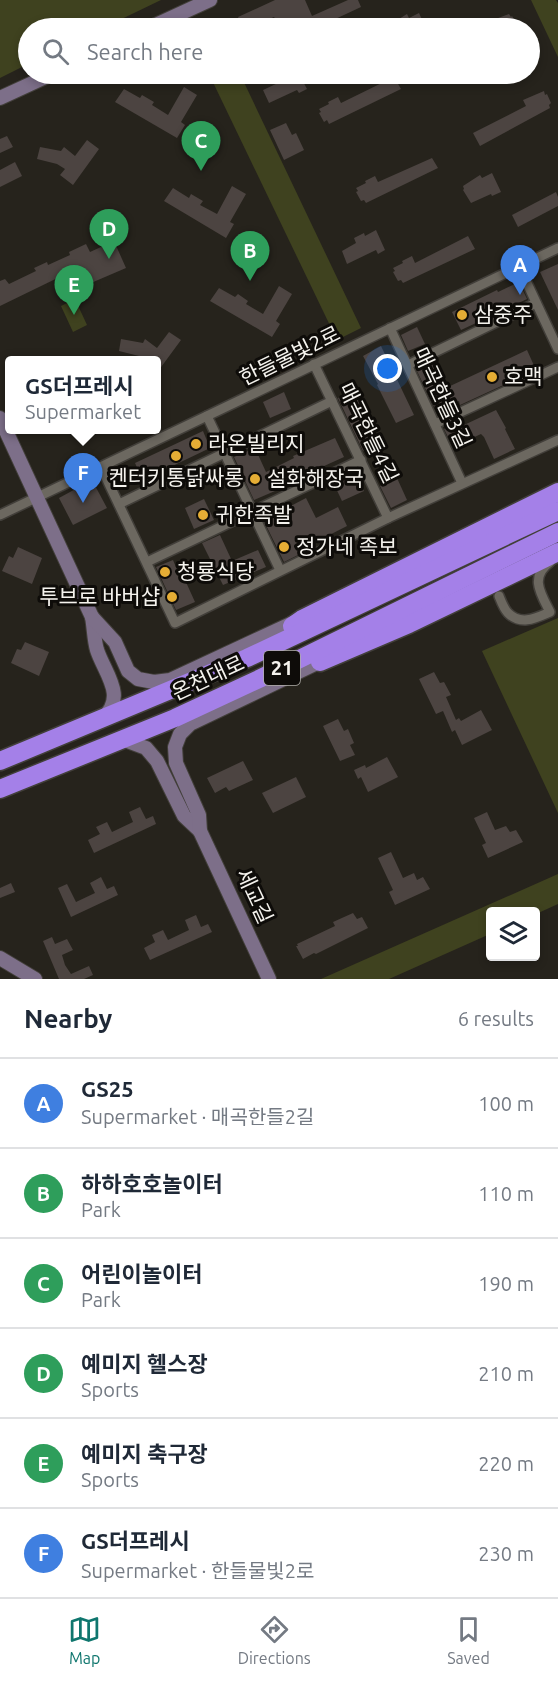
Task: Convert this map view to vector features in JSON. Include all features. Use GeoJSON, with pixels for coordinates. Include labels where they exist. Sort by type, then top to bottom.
{"type":"FeatureCollection","features":[{"type":"Feature","properties":{"kind":"highway"},"geometry":{"type":"LineString","coordinates":[[247,658],[302,619],[558,492]]}},
{"type":"Feature","properties":{"kind":"highway","name":"온천대로"},"geometry":{"type":"LineString","coordinates":[[0,761],[247,658],[558,511]]}},
{"type":"Feature","properties":{"kind":"highway","name":"온천대로"},"geometry":{"type":"LineString","coordinates":[[0,789],[175,718],[558,532]]}},
{"type":"Feature","properties":{"kind":"highway"},"geometry":{"type":"LineString","coordinates":[[261,678],[319,662],[494,588],[558,552]]}},
{"type":"Feature","properties":{"kind":"street"},"geometry":{"type":"LineString","coordinates":[[171,18],[210,0]]}},
{"type":"Feature","properties":{"kind":"street"},"geometry":{"type":"LineString","coordinates":[[0,98],[30,84]]}},
{"type":"Feature","properties":{"kind":"street","name":"한들물빛2로"},"geometry":{"type":"LineString","coordinates":[[0,515],[558,248]]}},
{"type":"Feature","properties":{"kind":"street"},"geometry":{"type":"LineString","coordinates":[[519,266],[558,349]]}},
{"type":"Feature","properties":{"kind":"street"},"geometry":{"type":"LineString","coordinates":[[408,365],[536,303]]}},
{"type":"Feature","properties":{"kind":"street","name":"매곡한들3길"},"geometry":{"type":"LineString","coordinates":[[390,328],[462,483]]}},
{"type":"Feature","properties":{"kind":"street","name":"매곡한들4길"},"geometry":{"type":"LineString","coordinates":[[314,364],[388,518]]}},
{"type":"Feature","properties":{"kind":"street"},"geometry":{"type":"LineString","coordinates":[[435,424],[558,367]]}},
{"type":"Feature","properties":{"kind":"street"},"geometry":{"type":"LineString","coordinates":[[119,504],[332,401]]}},
{"type":"Feature","properties":{"kind":"street"},"geometry":{"type":"LineString","coordinates":[[207,416],[280,570]]}},
{"type":"Feature","properties":{"kind":"street"},"geometry":{"type":"LineString","coordinates":[[7,434],[92,617],[97,649],[114,690],[115,700],[111,711],[104,718]]}},
{"type":"Feature","properties":{"kind":"street"},"geometry":{"type":"LineString","coordinates":[[101,467],[175,623],[388,518],[558,440]]}},
{"type":"Feature","properties":{"kind":"street"},"geometry":{"type":"LineString","coordinates":[[147,562],[361,460]]}},
{"type":"Feature","properties":{"kind":"street"},"geometry":{"type":"LineString","coordinates":[[494,588],[508,613],[520,620],[529,621],[550,612],[538,583],[540,572],[548,563],[558,559]]}},
{"type":"Feature","properties":{"kind":"street"},"geometry":{"type":"LineString","coordinates":[[92,617],[116,642],[128,671],[138,679],[154,682],[170,680],[302,619]]}},
{"type":"Feature","properties":{"kind":"street"},"geometry":{"type":"LineString","coordinates":[[200,831],[199,814],[176,763],[175,747],[180,734],[190,724],[319,662]]}},
{"type":"Feature","properties":{"kind":"street"},"geometry":{"type":"LineString","coordinates":[[122,739],[146,748],[157,761],[184,816],[200,831]]}},
{"type":"Feature","properties":{"kind":"street","name":"세교길"},"geometry":{"type":"LineString","coordinates":[[200,831],[270,979]]}},
{"type":"Feature","properties":{"kind":"street"},"geometry":{"type":"LineString","coordinates":[[0,958],[35,979]]}},
{"type":"Feature","properties":{"kind":"green space"},"geometry":{"type":"Polygon","coordinates":[[[0,0],[161,0],[124,18],[18,18],[18,69],[0,78],[0,0]]]}},
{"type":"Feature","properties":{"kind":"green space"},"geometry":{"type":"Polygon","coordinates":[[[531,0],[556,0],[558,3],[558,57],[540,18],[531,0]]]}},
{"type":"Feature","properties":{"kind":"green space"},"geometry":{"type":"Polygon","coordinates":[[[214,84],[245,84],[361,328],[337,340],[214,84]]]}},
{"type":"Feature","properties":{"kind":"green space"},"geometry":{"type":"Polygon","coordinates":[[[75,299],[87,325],[73,332],[61,306],[75,299]]]}},
{"type":"Feature","properties":{"kind":"green space"},"geometry":{"type":"Polygon","coordinates":[[[558,618],[558,813],[482,651],[558,618]]]}},
{"type":"Feature","properties":{"kind":"green space"},"geometry":{"type":"Polygon","coordinates":[[[558,874],[558,904],[540,912],[540,907],[486,907],[486,936],[389,979],[321,979],[558,874]]]}},
{"type":"Feature","properties":{"kind":"building"},"geometry":{"type":"Polygon","coordinates":[[[275,0],[305,0],[312,16],[348,0],[358,0],[361,7],[337,18],[238,17],[275,0]]]}},
{"type":"Feature","properties":{"kind":"building"},"geometry":{"type":"Polygon","coordinates":[[[419,13],[421,18],[409,18],[419,13]]]}},
{"type":"Feature","properties":{"kind":"building"},"geometry":{"type":"Polygon","coordinates":[[[509,14],[513,18],[498,18],[509,14]]]}},
{"type":"Feature","properties":{"kind":"building"},"geometry":{"type":"Polygon","coordinates":[[[276,84],[304,84],[307,89],[299,93],[297,90],[269,103],[263,90],[276,84]]]}},
{"type":"Feature","properties":{"kind":"building"},"geometry":{"type":"Polygon","coordinates":[[[380,84],[398,84],[401,89],[329,124],[327,120],[324,122],[319,109],[338,97],[341,103],[380,84]]]}},
{"type":"Feature","properties":{"kind":"building"},"geometry":{"type":"Polygon","coordinates":[[[184,87],[197,95],[181,122],[185,125],[177,138],[115,102],[124,89],[140,98],[142,95],[154,102],[152,105],[168,115],[184,87]]]}},
{"type":"Feature","properties":{"kind":"building"},"geometry":{"type":"Polygon","coordinates":[[[544,91],[551,103],[550,108],[480,146],[473,133],[526,106],[523,100],[544,91]]]}},
{"type":"Feature","properties":{"kind":"building"},"geometry":{"type":"Polygon","coordinates":[[[286,123],[292,135],[296,133],[304,150],[284,160],[270,130],[286,123]]]}},
{"type":"Feature","properties":{"kind":"building"},"geometry":{"type":"Polygon","coordinates":[[[7,136],[13,147],[0,153],[0,139],[7,136]]]}},
{"type":"Feature","properties":{"kind":"building"},"geometry":{"type":"Polygon","coordinates":[[[87,140],[99,149],[73,185],[60,175],[65,169],[57,164],[37,159],[40,147],[61,151],[64,147],[75,156],[87,140]]]}},
{"type":"Feature","properties":{"kind":"building"},"geometry":{"type":"Polygon","coordinates":[[[432,158],[438,168],[366,203],[364,200],[361,201],[356,192],[358,191],[356,188],[375,176],[378,182],[432,158]]]}},
{"type":"Feature","properties":{"kind":"building"},"geometry":{"type":"Polygon","coordinates":[[[15,162],[22,176],[0,187],[0,170],[15,162]]]}},
{"type":"Feature","properties":{"kind":"building"},"geometry":{"type":"Polygon","coordinates":[[[492,173],[501,192],[471,203],[463,186],[480,175],[482,178],[492,173]]]}},
{"type":"Feature","properties":{"kind":"building"},"geometry":{"type":"Polygon","coordinates":[[[232,186],[246,194],[230,222],[234,224],[226,238],[164,201],[173,188],[189,198],[191,194],[203,201],[200,205],[217,214],[232,186]]]}},
{"type":"Feature","properties":{"kind":"building"},"geometry":{"type":"Polygon","coordinates":[[[556,192],[558,206],[518,227],[512,215],[556,192]]]}},
{"type":"Feature","properties":{"kind":"building"},"geometry":{"type":"Polygon","coordinates":[[[376,230],[385,250],[378,254],[376,250],[347,264],[342,251],[356,243],[354,238],[364,233],[365,236],[376,230]]]}},
{"type":"Feature","properties":{"kind":"building"},"geometry":{"type":"Polygon","coordinates":[[[468,236],[475,249],[403,283],[401,280],[398,281],[393,268],[403,263],[402,261],[412,256],[415,263],[468,236]]]}},
{"type":"Feature","properties":{"kind":"building"},"geometry":{"type":"Polygon","coordinates":[[[114,241],[126,268],[84,286],[76,269],[0,306],[0,281],[5,279],[9,284],[36,271],[34,268],[47,262],[48,265],[70,255],[69,252],[86,244],[90,252],[114,241]]]}},
{"type":"Feature","properties":{"kind":"building"},"geometry":{"type":"Polygon","coordinates":[[[558,264],[558,310],[540,272],[558,264]]]}},
{"type":"Feature","properties":{"kind":"building"},"geometry":{"type":"Polygon","coordinates":[[[519,282],[527,299],[461,330],[452,312],[519,282]]]}},
{"type":"Feature","properties":{"kind":"building"},"geometry":{"type":"Polygon","coordinates":[[[279,286],[292,294],[276,321],[280,324],[272,337],[210,301],[219,288],[235,297],[238,294],[248,301],[246,304],[263,314],[279,286]]]}},
{"type":"Feature","properties":{"kind":"building"},"geometry":{"type":"Polygon","coordinates":[[[417,327],[425,344],[408,351],[401,335],[417,327]]]}},
{"type":"Feature","properties":{"kind":"building"},"geometry":{"type":"Polygon","coordinates":[[[169,332],[181,340],[161,367],[161,356],[139,356],[119,351],[121,339],[143,343],[145,339],[157,348],[169,332]]]}},
{"type":"Feature","properties":{"kind":"building"},"geometry":{"type":"Polygon","coordinates":[[[381,346],[414,415],[396,423],[363,356],[381,346]]]}},
{"type":"Feature","properties":{"kind":"building"},"geometry":{"type":"Polygon","coordinates":[[[527,350],[536,370],[460,405],[459,401],[436,411],[417,371],[435,362],[448,387],[527,350]]]}},
{"type":"Feature","properties":{"kind":"building"},"geometry":{"type":"Polygon","coordinates":[[[354,391],[379,444],[363,451],[338,398],[354,391]]]}},
{"type":"Feature","properties":{"kind":"building"},"geometry":{"type":"Polygon","coordinates":[[[284,392],[291,409],[270,418],[263,402],[284,392]]]}},
{"type":"Feature","properties":{"kind":"building"},"geometry":{"type":"Polygon","coordinates":[[[496,410],[515,449],[494,459],[481,434],[453,447],[444,429],[462,421],[464,425],[496,410]]]}},
{"type":"Feature","properties":{"kind":"building"},"geometry":{"type":"Polygon","coordinates":[[[203,431],[210,448],[162,471],[163,473],[144,483],[135,463],[203,431]]]}},
{"type":"Feature","properties":{"kind":"building"},"geometry":{"type":"Polygon","coordinates":[[[335,438],[344,457],[254,500],[234,457],[255,448],[266,472],[294,458],[293,456],[335,438]]]}},
{"type":"Feature","properties":{"kind":"building"},"geometry":{"type":"Polygon","coordinates":[[[355,472],[364,491],[342,501],[333,482],[355,472]]]}},
{"type":"Feature","properties":{"kind":"building"},"geometry":{"type":"Polygon","coordinates":[[[397,478],[407,500],[391,508],[380,486],[397,478]]]}},
{"type":"Feature","properties":{"kind":"building"},"geometry":{"type":"Polygon","coordinates":[[[92,480],[107,508],[73,525],[59,498],[92,480]]]}},
{"type":"Feature","properties":{"kind":"building"},"geometry":{"type":"Polygon","coordinates":[[[306,498],[316,518],[338,507],[347,526],[302,549],[304,552],[284,562],[262,517],[282,508],[283,510],[306,498]]]}},
{"type":"Feature","properties":{"kind":"building"},"geometry":{"type":"Polygon","coordinates":[[[204,499],[214,520],[194,529],[185,508],[204,499]]]}},
{"type":"Feature","properties":{"kind":"building"},"geometry":{"type":"Polygon","coordinates":[[[220,535],[232,561],[258,550],[266,567],[223,585],[202,543],[220,535]]]}},
{"type":"Feature","properties":{"kind":"building"},"geometry":{"type":"Polygon","coordinates":[[[18,547],[42,558],[32,584],[2,571],[9,556],[13,558],[18,547]]]}},
{"type":"Feature","properties":{"kind":"building"},"geometry":{"type":"Polygon","coordinates":[[[173,560],[182,582],[185,580],[195,602],[176,610],[156,567],[173,560]]]}},
{"type":"Feature","properties":{"kind":"building"},"geometry":{"type":"Polygon","coordinates":[[[25,642],[49,652],[39,676],[11,663],[17,649],[21,650],[25,642]]]}},
{"type":"Feature","properties":{"kind":"building"},"geometry":{"type":"Polygon","coordinates":[[[434,672],[440,683],[444,682],[451,695],[446,697],[456,720],[459,718],[461,721],[481,710],[492,730],[462,745],[455,730],[452,732],[443,711],[436,714],[419,679],[434,672]]]}},
{"type":"Feature","properties":{"kind":"building"},"geometry":{"type":"Polygon","coordinates":[[[338,719],[344,731],[348,729],[354,743],[350,745],[355,755],[340,761],[323,726],[338,719]]]}},
{"type":"Feature","properties":{"kind":"building"},"geometry":{"type":"Polygon","coordinates":[[[387,757],[398,777],[368,792],[361,777],[358,779],[354,770],[365,765],[366,768],[387,757]]]}},
{"type":"Feature","properties":{"kind":"building"},"geometry":{"type":"Polygon","coordinates":[[[243,761],[253,780],[229,791],[226,787],[215,793],[207,778],[243,761]]]}},
{"type":"Feature","properties":{"kind":"building"},"geometry":{"type":"Polygon","coordinates":[[[296,777],[306,797],[273,813],[262,793],[296,777]]]}},
{"type":"Feature","properties":{"kind":"building"},"geometry":{"type":"Polygon","coordinates":[[[140,807],[146,819],[153,816],[156,824],[94,853],[88,840],[100,834],[96,827],[107,822],[112,832],[133,822],[129,812],[140,807]]]}},
{"type":"Feature","properties":{"kind":"building"},"geometry":{"type":"Polygon","coordinates":[[[487,812],[495,830],[506,826],[510,832],[516,830],[523,842],[488,858],[482,845],[486,843],[474,818],[487,812]]]}},
{"type":"Feature","properties":{"kind":"building"},"geometry":{"type":"Polygon","coordinates":[[[391,852],[403,878],[414,873],[417,880],[423,877],[430,889],[395,905],[389,892],[393,890],[378,858],[391,852]]]}},
{"type":"Feature","properties":{"kind":"building"},"geometry":{"type":"Polygon","coordinates":[[[101,877],[107,889],[114,886],[118,895],[71,917],[58,888],[67,884],[76,902],[95,893],[90,883],[101,877]]]}},
{"type":"Feature","properties":{"kind":"building"},"geometry":{"type":"Polygon","coordinates":[[[11,883],[15,892],[0,898],[0,888],[11,883]]]}},
{"type":"Feature","properties":{"kind":"building"},"geometry":{"type":"Polygon","coordinates":[[[353,913],[357,919],[362,917],[368,928],[303,959],[297,944],[335,926],[333,922],[353,913]]]}},
{"type":"Feature","properties":{"kind":"building"},"geometry":{"type":"Polygon","coordinates":[[[196,915],[201,927],[208,924],[212,932],[150,960],[144,948],[155,942],[152,935],[163,930],[168,940],[189,930],[185,920],[196,915]]]}},
{"type":"Feature","properties":{"kind":"building"},"geometry":{"type":"Polygon","coordinates":[[[52,937],[55,944],[67,939],[73,950],[62,955],[71,974],[89,966],[93,975],[84,979],[59,979],[43,941],[52,937]]]}},
{"type":"Feature","properties":{"kind":"place","name":"어린이놀이터"},"geometry":{"type":"Point","coordinates":[201,171]}},
{"type":"Feature","properties":{"kind":"place","name":"예미지 헬스장"},"geometry":{"type":"Point","coordinates":[109,259]}},
{"type":"Feature","properties":{"kind":"place","name":"하하호호놀이터"},"geometry":{"type":"Point","coordinates":[250,281]}},
{"type":"Feature","properties":{"kind":"place","name":"GS25"},"geometry":{"type":"Point","coordinates":[520,295]}},
{"type":"Feature","properties":{"kind":"place","name":"예미지 축구장"},"geometry":{"type":"Point","coordinates":[74,315]}},
{"type":"Feature","properties":{"kind":"place","name":"삼중주"},"geometry":{"type":"Point","coordinates":[462,315]}},
{"type":"Feature","properties":{"kind":"place","name":"호맥"},"geometry":{"type":"Point","coordinates":[492,377]}},
{"type":"Feature","properties":{"kind":"place","name":"라온빌리지"},"geometry":{"type":"Point","coordinates":[196,444]}},
{"type":"Feature","properties":{"kind":"place","name":"켄터키통닭싸롱"},"geometry":{"type":"Point","coordinates":[176,456]}},
{"type":"Feature","properties":{"kind":"place","name":"설화해장국"},"geometry":{"type":"Point","coordinates":[255,479]}},
{"type":"Feature","properties":{"kind":"place","name":"GS더프레시"},"geometry":{"type":"Point","coordinates":[83,503]}},
{"type":"Feature","properties":{"kind":"place","name":"귀한족발"},"geometry":{"type":"Point","coordinates":[203,515]}},
{"type":"Feature","properties":{"kind":"place","name":"정가네 족보"},"geometry":{"type":"Point","coordinates":[284,547]}},
{"type":"Feature","properties":{"kind":"place","name":"청룡식당"},"geometry":{"type":"Point","coordinates":[165,572]}},
{"type":"Feature","properties":{"kind":"place","name":"투브로 바버샵"},"geometry":{"type":"Point","coordinates":[172,597]}}]}
